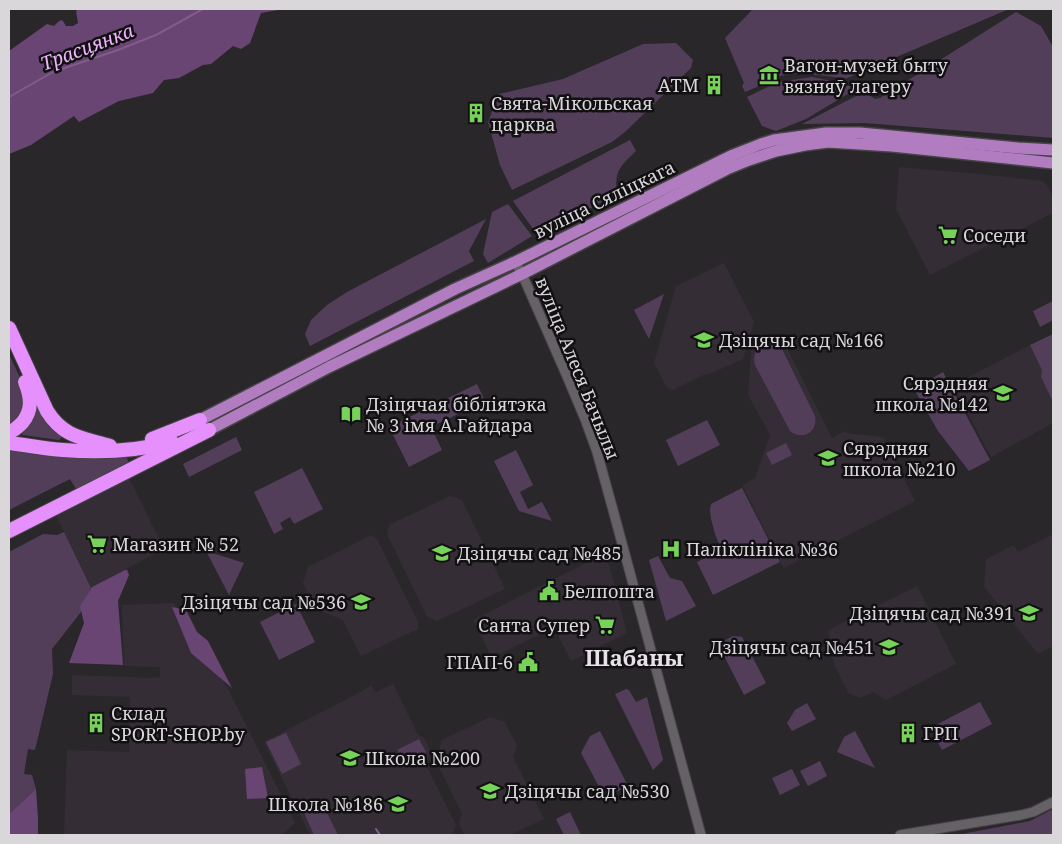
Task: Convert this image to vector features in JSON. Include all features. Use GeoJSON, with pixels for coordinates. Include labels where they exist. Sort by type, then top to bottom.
{"type":"FeatureCollection","features":[{"type":"Feature","properties":{"kind":"highway"},"geometry":{"type":"LineString","coordinates":[[9,328],[52,420],[70,434],[110,446]]}},
{"type":"Feature","properties":{"kind":"highway"},"geometry":{"type":"LineString","coordinates":[[9,347],[31,399],[26,419],[9,433]]}},
{"type":"Feature","properties":{"kind":"highway"},"geometry":{"type":"LineString","coordinates":[[9,433],[63,444],[110,446],[140,443],[204,425]]}},
{"type":"Feature","properties":{"kind":"highway"},"geometry":{"type":"LineString","coordinates":[[9,443],[64,450],[128,450],[160,445],[204,425]]}},
{"type":"Feature","properties":{"kind":"highway"},"geometry":{"type":"LineString","coordinates":[[9,531],[204,425]]}},
{"type":"Feature","properties":{"kind":"main road","name":"вуліца Сяліцкага"},"geometry":{"type":"LineString","coordinates":[[204,425],[312,369],[455,289],[515,262],[733,155],[761,144],[774,140],[826,133],[860,133],[1053,150]]}},
{"type":"Feature","properties":{"kind":"main road","name":"вуліца Сяліцкага"},"geometry":{"type":"LineString","coordinates":[[312,369],[522,274],[727,169],[776,151],[828,142],[892,146],[1053,163]]}},
{"type":"Feature","properties":{"kind":"street","name":"вуліца Алеся Бачылы"},"geometry":{"type":"LineString","coordinates":[[515,262],[572,388],[596,452],[614,510],[701,835]]}},
{"type":"Feature","properties":{"kind":"street"},"geometry":{"type":"LineString","coordinates":[[900,835],[1021,815],[1033,812],[1053,802]]}},
{"type":"Feature","properties":{"kind":"shaded area"},"geometry":{"type":"Polygon","coordinates":[[[79,9],[280,9],[261,13],[250,43],[241,49],[233,46],[211,64],[203,65],[179,78],[164,80],[153,93],[119,101],[79,122],[74,116],[31,145],[9,154],[9,51],[47,24],[54,26],[61,20],[66,26],[73,26],[78,23],[76,11],[79,9]]]}},
{"type":"Feature","properties":{"kind":"shaded area"},"geometry":{"type":"Polygon","coordinates":[[[753,9],[1009,9],[845,79],[812,74],[780,76],[775,69],[760,77],[764,84],[745,92],[742,86],[744,83],[725,38],[753,9]]]}},
{"type":"Feature","properties":{"kind":"shaded area"},"geometry":{"type":"Polygon","coordinates":[[[1016,12],[1041,26],[1053,47],[1053,138],[865,123],[802,124],[856,96],[869,95],[875,99],[880,98],[1016,12]]]}},
{"type":"Feature","properties":{"kind":"shaded area"},"geometry":{"type":"Polygon","coordinates":[[[676,43],[693,60],[691,68],[625,132],[612,142],[512,190],[500,165],[488,122],[499,94],[563,79],[643,44],[676,43]]]}},
{"type":"Feature","properties":{"kind":"shaded area"},"geometry":{"type":"Polygon","coordinates":[[[812,77],[842,83],[856,89],[806,119],[776,131],[762,126],[747,97],[778,82],[812,77]]]}},
{"type":"Feature","properties":{"kind":"shaded area"},"geometry":{"type":"Polygon","coordinates":[[[630,140],[636,151],[617,174],[617,194],[585,211],[569,215],[536,233],[513,201],[630,140]]]}},
{"type":"Feature","properties":{"kind":"shaded area"},"geometry":{"type":"Polygon","coordinates":[[[899,167],[1042,181],[1046,183],[1053,197],[1053,213],[930,275],[896,209],[899,167]]]}},
{"type":"Feature","properties":{"kind":"shaded area"},"geometry":{"type":"Polygon","coordinates":[[[508,204],[532,236],[488,263],[483,254],[492,212],[508,204]]]}},
{"type":"Feature","properties":{"kind":"shaded area"},"geometry":{"type":"Polygon","coordinates":[[[486,219],[469,251],[474,261],[310,346],[305,334],[311,320],[327,305],[347,292],[486,219]]]}},
{"type":"Feature","properties":{"kind":"shaded area","name":"Дзіцячы сад №166"},"geometry":{"type":"Polygon","coordinates":[[[724,263],[754,322],[743,359],[703,375],[673,390],[667,388],[654,363],[676,286],[724,263]]]}},
{"type":"Feature","properties":{"kind":"shaded area"},"geometry":{"type":"Polygon","coordinates":[[[664,294],[649,339],[634,310],[664,294]]]}},
{"type":"Feature","properties":{"kind":"shaded area"},"geometry":{"type":"Polygon","coordinates":[[[1053,301],[1053,320],[1040,327],[1033,311],[1053,301]]]}},
{"type":"Feature","properties":{"kind":"shaded area"},"geometry":{"type":"Polygon","coordinates":[[[1053,334],[1053,402],[1041,377],[1042,370],[1030,345],[1053,334]]]}},
{"type":"Feature","properties":{"kind":"shaded area","name":"Сярэдняя школа №210"},"geometry":{"type":"Polygon","coordinates":[[[770,337],[780,340],[787,348],[832,438],[845,431],[846,433],[883,437],[915,501],[784,568],[742,485],[755,478],[770,435],[748,395],[751,351],[757,343],[770,337]]]}},
{"type":"Feature","properties":{"kind":"shaded area"},"geometry":{"type":"Polygon","coordinates":[[[768,343],[778,345],[782,349],[815,416],[814,427],[804,435],[795,434],[790,431],[755,365],[754,357],[756,351],[768,343]]]}},
{"type":"Feature","properties":{"kind":"shaded area","name":"Сярэдняя школа №142"},"geometry":{"type":"Polygon","coordinates":[[[1030,345],[1043,370],[1041,377],[1053,402],[1053,423],[991,457],[953,385],[1030,345]]]}},
{"type":"Feature","properties":{"kind":"shaded area"},"geometry":{"type":"Polygon","coordinates":[[[9,354],[22,382],[26,406],[14,424],[9,424],[9,354]]]}},
{"type":"Feature","properties":{"kind":"shaded area"},"geometry":{"type":"Polygon","coordinates":[[[943,372],[990,460],[969,471],[938,431],[914,389],[943,372]]]}},
{"type":"Feature","properties":{"kind":"shaded area"},"geometry":{"type":"Polygon","coordinates":[[[477,384],[485,401],[431,427],[442,450],[409,467],[389,427],[477,384]]]}},
{"type":"Feature","properties":{"kind":"shaded area"},"geometry":{"type":"Polygon","coordinates":[[[28,385],[45,420],[55,431],[62,435],[59,440],[23,435],[28,385]]]}},
{"type":"Feature","properties":{"kind":"shaded area"},"geometry":{"type":"Polygon","coordinates":[[[707,420],[720,445],[678,466],[666,440],[707,420]]]}},
{"type":"Feature","properties":{"kind":"shaded area"},"geometry":{"type":"Polygon","coordinates":[[[236,437],[242,450],[189,477],[183,464],[236,437]]]}},
{"type":"Feature","properties":{"kind":"shaded area"},"geometry":{"type":"Polygon","coordinates":[[[786,443],[792,455],[772,465],[766,453],[786,443]]]}},
{"type":"Feature","properties":{"kind":"shaded area"},"geometry":{"type":"Polygon","coordinates":[[[9,448],[120,455],[127,458],[129,465],[80,490],[76,489],[70,479],[9,510],[9,448]]]}},
{"type":"Feature","properties":{"kind":"shaded area"},"geometry":{"type":"Polygon","coordinates":[[[516,450],[533,485],[520,492],[528,509],[542,502],[552,521],[519,511],[494,461],[516,450]]]}},
{"type":"Feature","properties":{"kind":"shaded area"},"geometry":{"type":"Polygon","coordinates":[[[302,468],[323,509],[294,524],[290,517],[280,523],[283,529],[274,534],[254,492],[302,468]]]}},
{"type":"Feature","properties":{"kind":"shaded area"},"geometry":{"type":"Polygon","coordinates":[[[127,474],[164,549],[91,588],[54,511],[127,474]]]}},
{"type":"Feature","properties":{"kind":"shaded area"},"geometry":{"type":"Polygon","coordinates":[[[742,488],[780,562],[713,595],[697,562],[717,552],[719,544],[711,519],[711,504],[742,488]]]}},
{"type":"Feature","properties":{"kind":"shaded area","name":"Дзіцячы сад №485"},"geometry":{"type":"Polygon","coordinates":[[[450,496],[462,500],[505,589],[437,621],[427,617],[387,534],[389,525],[450,496]]]}},
{"type":"Feature","properties":{"kind":"shaded area"},"geometry":{"type":"Polygon","coordinates":[[[64,532],[91,588],[81,606],[81,612],[52,649],[53,674],[35,750],[28,749],[24,774],[32,775],[36,789],[9,814],[9,552],[43,534],[57,535],[64,532]]]}},
{"type":"Feature","properties":{"kind":"shaded area","name":"Дзіцячы сад №391"},"geometry":{"type":"Polygon","coordinates":[[[1053,534],[1053,646],[1038,654],[984,587],[986,559],[1014,545],[1018,552],[1053,534]]]}},
{"type":"Feature","properties":{"kind":"shaded area","name":"Дзіцячы сад №536"},"geometry":{"type":"Polygon","coordinates":[[[371,535],[377,539],[418,622],[418,629],[361,656],[343,620],[316,609],[303,583],[308,567],[371,535]]]}},
{"type":"Feature","properties":{"kind":"shaded area"},"geometry":{"type":"Polygon","coordinates":[[[206,551],[244,563],[229,595],[206,551]]]}},
{"type":"Feature","properties":{"kind":"shaded area"},"geometry":{"type":"Polygon","coordinates":[[[606,553],[627,633],[571,661],[554,627],[492,658],[473,620],[606,553]]]}},
{"type":"Feature","properties":{"kind":"shaded area"},"geometry":{"type":"Polygon","coordinates":[[[658,556],[670,578],[682,581],[696,606],[666,621],[649,560],[658,556]]]}},
{"type":"Feature","properties":{"kind":"shaded area"},"geometry":{"type":"Polygon","coordinates":[[[127,570],[129,575],[118,601],[123,665],[69,663],[84,623],[80,606],[92,587],[127,570]]]}},
{"type":"Feature","properties":{"kind":"shaded area","name":"Дзіцячы сад №451"},"geometry":{"type":"Polygon","coordinates":[[[917,586],[956,664],[886,700],[873,692],[860,698],[848,693],[834,664],[828,630],[917,586]]]}},
{"type":"Feature","properties":{"kind":"shaded area"},"geometry":{"type":"Polygon","coordinates":[[[174,603],[228,689],[295,823],[281,835],[64,835],[67,750],[129,752],[130,697],[72,695],[72,675],[160,677],[160,667],[124,666],[122,605],[174,603]]]}},
{"type":"Feature","properties":{"kind":"shaded area"},"geometry":{"type":"Polygon","coordinates":[[[296,604],[315,642],[279,660],[260,622],[296,604]]]}},
{"type":"Feature","properties":{"kind":"shaded area"},"geometry":{"type":"Polygon","coordinates":[[[172,607],[186,610],[197,632],[208,641],[232,688],[191,653],[172,607]]]}},
{"type":"Feature","properties":{"kind":"shaded area"},"geometry":{"type":"Polygon","coordinates":[[[733,636],[742,637],[766,683],[744,695],[718,644],[733,636]]]}},
{"type":"Feature","properties":{"kind":"shaded area","name":"Школа №200"},"geometry":{"type":"Polygon","coordinates":[[[393,684],[418,735],[423,737],[431,751],[426,765],[456,825],[452,835],[310,835],[264,742],[371,685],[375,692],[393,684]]]}},
{"type":"Feature","properties":{"kind":"shaded area"},"geometry":{"type":"Polygon","coordinates":[[[626,689],[629,690],[636,702],[647,697],[663,760],[653,770],[615,694],[626,689]]]}},
{"type":"Feature","properties":{"kind":"shaded area"},"geometry":{"type":"Polygon","coordinates":[[[980,702],[992,724],[942,750],[930,728],[980,702]]]}},
{"type":"Feature","properties":{"kind":"shaded area"},"geometry":{"type":"Polygon","coordinates":[[[807,703],[816,719],[792,731],[787,723],[795,710],[807,703]]]}},
{"type":"Feature","properties":{"kind":"shaded area","name":"Дзіцячы сад №530"},"geometry":{"type":"Polygon","coordinates":[[[490,717],[505,722],[517,746],[513,757],[544,819],[510,835],[464,835],[459,823],[462,814],[436,761],[442,740],[490,717]]]}},
{"type":"Feature","properties":{"kind":"shaded area"},"geometry":{"type":"Polygon","coordinates":[[[600,731],[628,786],[605,798],[581,753],[590,736],[600,731]]]}},
{"type":"Feature","properties":{"kind":"shaded area"},"geometry":{"type":"Polygon","coordinates":[[[855,731],[875,768],[837,752],[844,737],[855,731]]]}},
{"type":"Feature","properties":{"kind":"shaded area"},"geometry":{"type":"Polygon","coordinates":[[[286,733],[301,764],[282,774],[266,742],[286,733]]]}},
{"type":"Feature","properties":{"kind":"shaded area"},"geometry":{"type":"Polygon","coordinates":[[[419,739],[426,752],[404,763],[397,750],[419,739]]]}},
{"type":"Feature","properties":{"kind":"shaded area"},"geometry":{"type":"Polygon","coordinates":[[[820,761],[827,776],[808,786],[800,771],[820,761]]]}},
{"type":"Feature","properties":{"kind":"shaded area"},"geometry":{"type":"Polygon","coordinates":[[[262,767],[268,798],[247,799],[245,769],[262,767]]]}},
{"type":"Feature","properties":{"kind":"shaded area"},"geometry":{"type":"Polygon","coordinates":[[[792,769],[800,785],[780,795],[772,778],[792,769]]]}},
{"type":"Feature","properties":{"kind":"shaded area"},"geometry":{"type":"Polygon","coordinates":[[[36,789],[38,835],[9,835],[9,814],[36,789]]]}},
{"type":"Feature","properties":{"kind":"shaded area"},"geometry":{"type":"Polygon","coordinates":[[[314,799],[321,801],[338,835],[314,835],[302,808],[314,799]]]}},
{"type":"Feature","properties":{"kind":"shaded area"},"geometry":{"type":"Polygon","coordinates":[[[1053,809],[1053,835],[962,835],[1030,821],[1053,809]]]}},
{"type":"Feature","properties":{"kind":"shaded area"},"geometry":{"type":"Polygon","coordinates":[[[570,812],[581,835],[564,835],[556,819],[570,812]]]}},
{"type":"Feature","properties":{"kind":"waterway","name":"Трасцянка"},"geometry":{"type":"LineString","coordinates":[[9,97],[53,72],[156,35],[203,9]]}},
{"type":"Feature","properties":{"kind":"waterway"},"geometry":{"type":"LineString","coordinates":[[376,829],[380,835]]}},
{"type":"Feature","properties":{"kind":"place","name":"Вагон-музей быту вязняў лагеру"},"geometry":{"type":"Point","coordinates":[769,75]}},
{"type":"Feature","properties":{"kind":"place","name":"АТМ"},"geometry":{"type":"Point","coordinates":[714,85]}},
{"type":"Feature","properties":{"kind":"place","name":"Свята-Мікольская царква"},"geometry":{"type":"Point","coordinates":[476,113]}},
{"type":"Feature","properties":{"kind":"place","name":"Соседи"},"geometry":{"type":"Point","coordinates":[948,235]}},
{"type":"Feature","properties":{"kind":"place","name":"Дзіцячы сад №166"},"geometry":{"type":"Point","coordinates":[704,340]}},
{"type":"Feature","properties":{"kind":"place","name":"Сярэдняя школа №142"},"geometry":{"type":"Point","coordinates":[1003,393]}},
{"type":"Feature","properties":{"kind":"place","name":"Дзіцячая бібліятэка № 3 імя А.Гайдара"},"geometry":{"type":"Point","coordinates":[351,414]}},
{"type":"Feature","properties":{"kind":"place","name":"Сярэдняя школа №210"},"geometry":{"type":"Point","coordinates":[828,458]}},
{"type":"Feature","properties":{"kind":"place","name":"Магазин № 52"},"geometry":{"type":"Point","coordinates":[97,544]}},
{"type":"Feature","properties":{"kind":"place","name":"Паліклініка №36"},"geometry":{"type":"Point","coordinates":[671,549]}},
{"type":"Feature","properties":{"kind":"place","name":"Дзіцячы сад №485"},"geometry":{"type":"Point","coordinates":[442,553]}},
{"type":"Feature","properties":{"kind":"place","name":"Белпошта"},"geometry":{"type":"Point","coordinates":[549,591]}},
{"type":"Feature","properties":{"kind":"place","name":"Дзіцячы сад №536"},"geometry":{"type":"Point","coordinates":[361,602]}},
{"type":"Feature","properties":{"kind":"place","name":"Дзіцячы сад №391"},"geometry":{"type":"Point","coordinates":[1029,613]}},
{"type":"Feature","properties":{"kind":"place","name":"Санта Супер"},"geometry":{"type":"Point","coordinates":[605,625]}},
{"type":"Feature","properties":{"kind":"place","name":"Дзіцячы сад №451"},"geometry":{"type":"Point","coordinates":[889,647]}},
{"type":"Feature","properties":{"kind":"place","name":"ГПАП-6"},"geometry":{"type":"Point","coordinates":[528,662]}},
{"type":"Feature","properties":{"kind":"place","name":"Склад SPORT-SHOP.by"},"geometry":{"type":"Point","coordinates":[96,723]}},
{"type":"Feature","properties":{"kind":"place","name":"ГРП"},"geometry":{"type":"Point","coordinates":[908,733]}},
{"type":"Feature","properties":{"kind":"place","name":"Школа №200"},"geometry":{"type":"Point","coordinates":[350,758]}},
{"type":"Feature","properties":{"kind":"place","name":"Дзіцячы сад №530"},"geometry":{"type":"Point","coordinates":[490,791]}},
{"type":"Feature","properties":{"kind":"place","name":"Школа №186"},"geometry":{"type":"Point","coordinates":[398,804]}},
{"type":"Feature","properties":{"kind":"district","name":"Шабаны"},"geometry":{"type":"Point","coordinates":[634,657]}}]}
